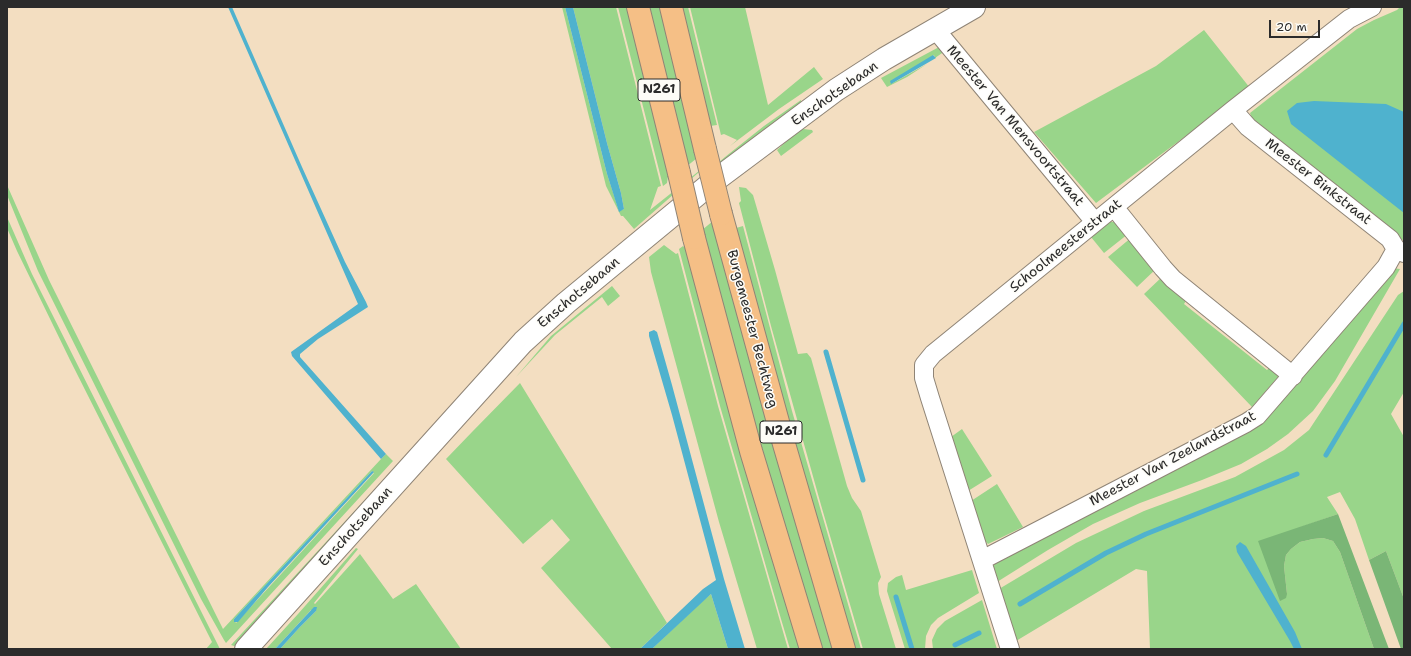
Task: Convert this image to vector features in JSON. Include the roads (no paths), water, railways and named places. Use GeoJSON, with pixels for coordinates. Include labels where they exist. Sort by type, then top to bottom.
{"type":"FeatureCollection","features":[{"type":"Feature","properties":{"kind":"main road","name":"N261"},"geometry":{"type":"LineString","coordinates":[[638,7],[694,238],[752,451],[811,649]]}},
{"type":"Feature","properties":{"kind":"main road","name":"Burgemeester Bechtweg"},"geometry":{"type":"LineString","coordinates":[[671,7],[721,214],[784,444],[844,649]]}},
{"type":"Feature","properties":{"kind":"street","name":"Enschotsebaan"},"geometry":{"type":"LineString","coordinates":[[246,649],[523,342],[566,303],[709,185],[823,100],[884,59],[974,7]]}},
{"type":"Feature","properties":{"kind":"street","name":"Schoolmeesterstraat"},"geometry":{"type":"LineString","coordinates":[[982,560],[924,378],[924,365],[933,354],[1233,110],[1349,19],[1372,7]]}},
{"type":"Feature","properties":{"kind":"street","name":"Meester Van Mensvoortstraat"},"geometry":{"type":"LineString","coordinates":[[934,29],[1095,222]]}},
{"type":"Feature","properties":{"kind":"street","name":"Meester Binkstraat"},"geometry":{"type":"LineString","coordinates":[[1233,110],[1248,127],[1390,239],[1400,251]]}},
{"type":"Feature","properties":{"kind":"street"},"geometry":{"type":"LineString","coordinates":[[1114,207],[1173,279],[1293,376]]}},
{"type":"Feature","properties":{"kind":"street","name":"Meester Van Zeelandstraat"},"geometry":{"type":"LineString","coordinates":[[982,560],[1246,423],[1263,410],[1400,251]]}},
{"type":"Feature","properties":{"kind":"street"},"geometry":{"type":"LineString","coordinates":[[982,560],[1010,649]]}},
{"type":"Feature","properties":{"kind":"water"},"geometry":{"type":"Polygon","coordinates":[[[228,7],[232,7],[345,262],[368,307],[318,339],[300,354],[300,357],[386,454],[381,459],[292,356],[291,352],[358,304],[228,7]]]}},
{"type":"Feature","properties":{"kind":"water"},"geometry":{"type":"Polygon","coordinates":[[[565,7],[573,7],[621,193],[624,209],[619,212],[607,174],[565,7]]]}},
{"type":"Feature","properties":{"kind":"water"},"geometry":{"type":"Polygon","coordinates":[[[933,55],[936,58],[891,84],[890,81],[933,55]]]}},
{"type":"Feature","properties":{"kind":"water"},"geometry":{"type":"Polygon","coordinates":[[[1314,101],[1386,104],[1404,112],[1404,213],[1291,124],[1287,111],[1297,103],[1314,101]]]}},
{"type":"Feature","properties":{"kind":"water"},"geometry":{"type":"Polygon","coordinates":[[[654,330],[657,332],[724,579],[745,649],[728,649],[711,594],[652,649],[640,649],[703,589],[716,580],[672,415],[649,336],[649,332],[654,330]]]}},
{"type":"Feature","properties":{"kind":"water"},"geometry":{"type":"Polygon","coordinates":[[[372,471],[374,472],[268,587],[238,622],[234,622],[234,619],[372,471]]]}},
{"type":"Feature","properties":{"kind":"water"},"geometry":{"type":"Polygon","coordinates":[[[1240,542],[1246,546],[1295,632],[1302,649],[1294,649],[1237,552],[1236,546],[1240,542]]]}},
{"type":"Feature","properties":{"kind":"water"},"geometry":{"type":"Polygon","coordinates":[[[314,607],[317,607],[316,611],[280,649],[275,649],[314,607]]]}},
{"type":"Feature","properties":{"kind":"waterway"},"geometry":{"type":"LineString","coordinates":[[1326,455],[1404,324]]}},
{"type":"Feature","properties":{"kind":"waterway"},"geometry":{"type":"LineString","coordinates":[[826,352],[863,480]]}},
{"type":"Feature","properties":{"kind":"waterway"},"geometry":{"type":"LineString","coordinates":[[1020,604],[1106,553],[1146,534],[1297,474]]}},
{"type":"Feature","properties":{"kind":"waterway"},"geometry":{"type":"LineString","coordinates":[[896,597],[912,649]]}},
{"type":"Feature","properties":{"kind":"waterway"},"geometry":{"type":"LineString","coordinates":[[955,645],[979,633]]}}]}
